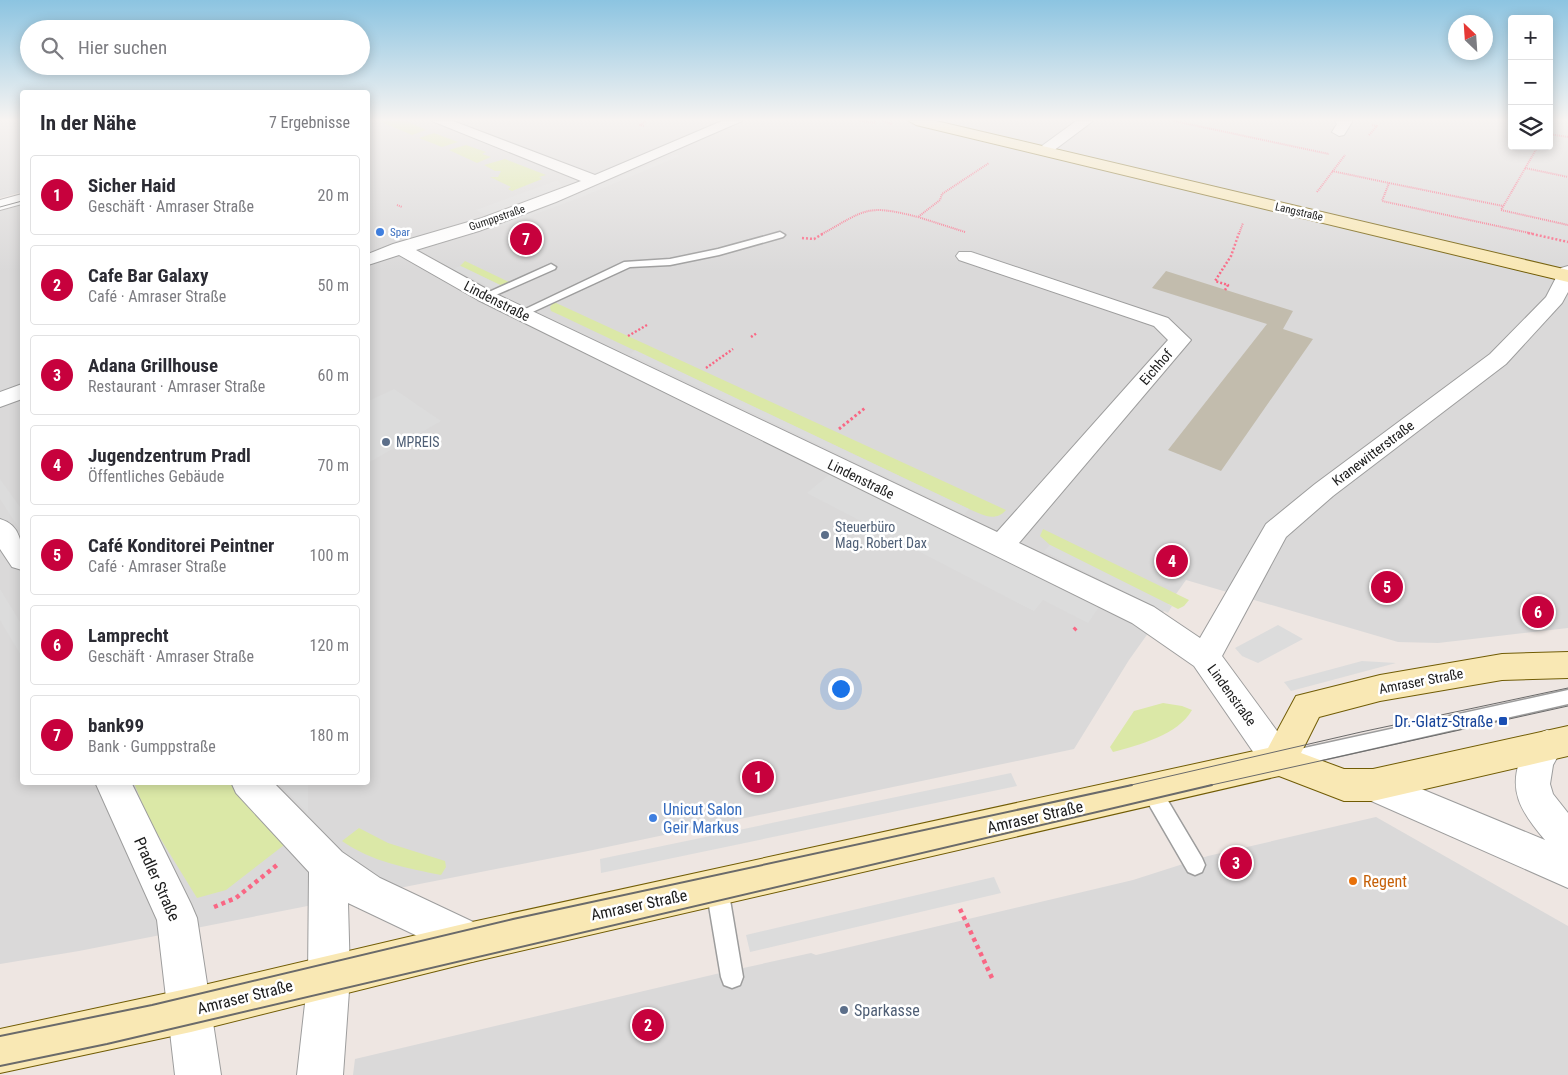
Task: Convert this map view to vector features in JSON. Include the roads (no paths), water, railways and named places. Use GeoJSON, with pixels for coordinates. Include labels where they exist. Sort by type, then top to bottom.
{"type":"FeatureCollection","features":[{"type":"Feature","properties":{"kind":"street"},"geometry":{"type":"LineString","coordinates":[[570,171],[596,181]]}},
{"type":"Feature","properties":{"kind":"street","name":"Gumppstraße"},"geometry":{"type":"LineString","coordinates":[[370,259],[399,248],[487,223],[619,171]]}},
{"type":"Feature","properties":{"kind":"street","name":"Langstraße"},"geometry":{"type":"LineString","coordinates":[[1129,171],[1567,275]]}},
{"type":"Feature","properties":{"kind":"street"},"geometry":{"type":"LineString","coordinates":[[0,205],[20,200]]}},
{"type":"Feature","properties":{"kind":"street","name":"Lindenstraße"},"geometry":{"type":"LineString","coordinates":[[399,248],[485,296],[1143,615],[1205,657],[1279,761]]}},
{"type":"Feature","properties":{"kind":"street","name":"Eichhof"},"geometry":{"type":"LineString","coordinates":[[965,256],[1161,322],[1180,340],[1000,547]]}},
{"type":"Feature","properties":{"kind":"street","name":"Kranewitterstraße"},"geometry":{"type":"LineString","coordinates":[[1205,657],[1276,531],[1324,490],[1498,359],[1555,299],[1567,275]]}},
{"type":"Feature","properties":{"kind":"street"},"geometry":{"type":"LineString","coordinates":[[0,400],[20,392]]}},
{"type":"Feature","properties":{"kind":"street"},"geometry":{"type":"LineString","coordinates":[[0,528],[20,557]]}},
{"type":"Feature","properties":{"kind":"street","name":"Amraser Straße"},"geometry":{"type":"LineString","coordinates":[[0,1051],[191,1010],[472,942],[1279,761],[1308,706],[1380,688],[1502,667],[1568,665]]}},
{"type":"Feature","properties":{"kind":"street"},"geometry":{"type":"LineString","coordinates":[[1279,761],[1344,785],[1373,784],[1558,743]]}},
{"type":"Feature","properties":{"kind":"street"},"geometry":{"type":"LineString","coordinates":[[1558,743],[1533,767],[1531,774],[1532,787],[1539,805],[1568,839]]}},
{"type":"Feature","properties":{"kind":"street"},"geometry":{"type":"LineString","coordinates":[[1373,784],[1568,869]]}},
{"type":"Feature","properties":{"kind":"street","name":"Pradler Straße"},"geometry":{"type":"LineString","coordinates":[[114,785],[177,918],[191,1010],[198,1075]]}},
{"type":"Feature","properties":{"kind":"street"},"geometry":{"type":"LineString","coordinates":[[252,785],[328,865],[366,892],[472,942]]}},
{"type":"Feature","properties":{"kind":"street"},"geometry":{"type":"LineString","coordinates":[[320,1075],[329,977],[328,865]]}},
{"type":"Feature","properties":{"kind":"lane"},"geometry":{"type":"LineString","coordinates":[[522,313],[628,264],[670,262],[719,252],[780,235]]}},
{"type":"Feature","properties":{"kind":"lane"},"geometry":{"type":"LineString","coordinates":[[485,296],[551,267]]}},
{"type":"Feature","properties":{"kind":"lane"},"geometry":{"type":"LineString","coordinates":[[1279,761],[1568,698]]}},
{"type":"Feature","properties":{"kind":"lane"},"geometry":{"type":"LineString","coordinates":[[1151,790],[1195,865]]}},
{"type":"Feature","properties":{"kind":"lane"},"geometry":{"type":"LineString","coordinates":[[717,888],[732,977]]}},
{"type":"Feature","properties":{"kind":"tram line"},"geometry":{"type":"LineString","coordinates":[[0,207],[20,202]]}},
{"type":"Feature","properties":{"kind":"tram line"},"geometry":{"type":"LineString","coordinates":[[1127,786],[1361,732],[1568,688]]}},
{"type":"Feature","properties":{"kind":"tram line"},"geometry":{"type":"LineString","coordinates":[[1207,786],[1568,706]]}},
{"type":"Feature","properties":{"kind":"tram line"},"geometry":{"type":"LineString","coordinates":[[0,1036],[152,1005],[513,919],[1132,785]]}},
{"type":"Feature","properties":{"kind":"tram line"},"geometry":{"type":"LineString","coordinates":[[0,1066],[107,1044],[1212,785]]}},
{"type":"Feature","properties":{"kind":"place","name":"Spar"},"geometry":{"type":"Point","coordinates":[380,232]}},
{"type":"Feature","properties":{"kind":"place","name":"bank99"},"geometry":{"type":"Point","coordinates":[526,239]}},
{"type":"Feature","properties":{"kind":"place","name":"MPREIS"},"geometry":{"type":"Point","coordinates":[386,442]}},
{"type":"Feature","properties":{"kind":"place","name":"Steuerbüro Mag. Robert Dax"},"geometry":{"type":"Point","coordinates":[825,535]}},
{"type":"Feature","properties":{"kind":"place","name":"Jugendzentrum Pradl"},"geometry":{"type":"Point","coordinates":[1172,561]}},
{"type":"Feature","properties":{"kind":"place","name":"Café Konditorei Peintner"},"geometry":{"type":"Point","coordinates":[1387,587]}},
{"type":"Feature","properties":{"kind":"place","name":"Lamprecht"},"geometry":{"type":"Point","coordinates":[1538,612]}},
{"type":"Feature","properties":{"kind":"place","name":"Dr.-Glatz-Straße"},"geometry":{"type":"Point","coordinates":[1503,721]}},
{"type":"Feature","properties":{"kind":"place","name":"Sicher Haid"},"geometry":{"type":"Point","coordinates":[758,777]}},
{"type":"Feature","properties":{"kind":"place","name":"Unicut Salon Geir Markus"},"geometry":{"type":"Point","coordinates":[653,818]}},
{"type":"Feature","properties":{"kind":"place","name":"Adana Grillhouse"},"geometry":{"type":"Point","coordinates":[1236,863]}},
{"type":"Feature","properties":{"kind":"place","name":"Regent"},"geometry":{"type":"Point","coordinates":[1353,881]}},
{"type":"Feature","properties":{"kind":"place","name":"Sparkasse"},"geometry":{"type":"Point","coordinates":[844,1010]}},
{"type":"Feature","properties":{"kind":"place","name":"Cafe Bar Galaxy"},"geometry":{"type":"Point","coordinates":[648,1025]}}]}
